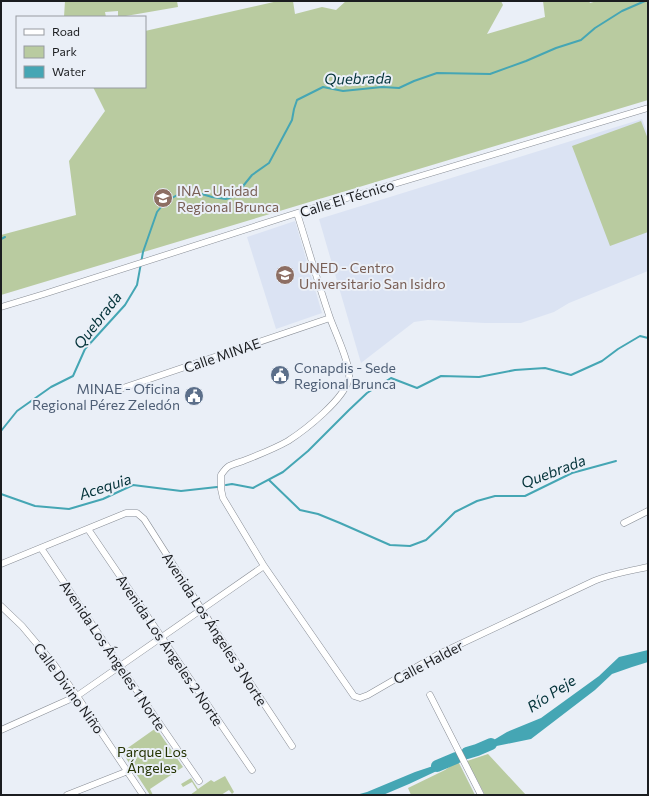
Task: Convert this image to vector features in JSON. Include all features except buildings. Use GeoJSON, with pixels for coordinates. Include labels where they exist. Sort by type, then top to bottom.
{"type":"FeatureCollection","features":[{"type":"Feature","properties":{"kind":"street","name":"Calle El Técnico"},"geometry":{"type":"LineString","coordinates":[[1,307],[297,213],[648,108]]}},
{"type":"Feature","properties":{"kind":"street","name":"Calle Halder"},"geometry":{"type":"LineString","coordinates":[[297,213],[330,318],[348,366],[349,377],[343,390],[313,423],[288,441],[271,450],[228,467],[221,475],[221,489],[223,498],[264,566],[354,696],[360,698],[368,695],[437,655],[594,581],[625,571],[648,567]]}},
{"type":"Feature","properties":{"kind":"street","name":"Calle MINAE"},"geometry":{"type":"LineString","coordinates":[[114,391],[330,318]]}},
{"type":"Feature","properties":{"kind":"street"},"geometry":{"type":"LineString","coordinates":[[624,523],[648,511]]}},
{"type":"Feature","properties":{"kind":"street","name":"Avenida Los Ángeles 3 Norte"},"geometry":{"type":"LineString","coordinates":[[88,529],[126,513],[137,513],[144,519],[292,746]]}},
{"type":"Feature","properties":{"kind":"street"},"geometry":{"type":"LineString","coordinates":[[1,564],[88,529]]}},
{"type":"Feature","properties":{"kind":"street","name":"Avenida Los Ángeles 2 Norte"},"geometry":{"type":"LineString","coordinates":[[88,529],[252,770]]}},
{"type":"Feature","properties":{"kind":"street","name":"Avenida Los Ángeles 1 Norte"},"geometry":{"type":"LineString","coordinates":[[41,548],[199,781]]}},
{"type":"Feature","properties":{"kind":"street"},"geometry":{"type":"LineString","coordinates":[[1,730],[77,696],[264,566]]}},
{"type":"Feature","properties":{"kind":"street","name":"Calle Divino Niño"},"geometry":{"type":"LineString","coordinates":[[1,606],[22,626],[53,663],[144,795]]}},
{"type":"Feature","properties":{"kind":"street"},"geometry":{"type":"LineString","coordinates":[[430,695],[481,795]]}},
{"type":"Feature","properties":{"kind":"street"},"geometry":{"type":"LineString","coordinates":[[67,795],[128,771]]}},
{"type":"Feature","properties":{"kind":"shaded area"},"geometry":{"type":"Polygon","coordinates":[[[642,119],[648,134],[648,271],[569,303],[554,312],[521,323],[428,320],[414,322],[361,363],[319,219],[642,119]]]}},
{"type":"Feature","properties":{"kind":"shaded area","name":"UNED - Centro Universitario San Isidro"},"geometry":{"type":"Polygon","coordinates":[[[295,221],[322,313],[276,329],[247,237],[295,221]]]}},
{"type":"Feature","properties":{"kind":"green space"},"geometry":{"type":"Polygon","coordinates":[[[65,1],[177,1],[178,7],[126,16],[118,16],[118,11],[105,12],[106,16],[64,16],[65,1]]]}},
{"type":"Feature","properties":{"kind":"green space","name":"INA - Unidad Regional Brunca"},"geometry":{"type":"Polygon","coordinates":[[[278,1],[293,1],[295,14],[322,7],[336,10],[346,1],[501,1],[503,5],[487,34],[545,17],[543,1],[589,1],[590,3],[597,1],[648,1],[648,100],[1,295],[1,235],[76,215],[69,161],[105,111],[94,88],[146,88],[146,31],[278,1]]]}},
{"type":"Feature","properties":{"kind":"green space"},"geometry":{"type":"Polygon","coordinates":[[[641,121],[648,139],[648,232],[610,246],[572,146],[641,121]]]}},
{"type":"Feature","properties":{"kind":"green space","name":"Parque Los Ángeles"},"geometry":{"type":"Polygon","coordinates":[[[156,728],[183,767],[150,789],[153,795],[150,795],[122,752],[156,728]]]}},
{"type":"Feature","properties":{"kind":"green space"},"geometry":{"type":"Polygon","coordinates":[[[488,754],[526,795],[485,795],[467,761],[488,754]]]}},
{"type":"Feature","properties":{"kind":"green space"},"geometry":{"type":"Polygon","coordinates":[[[458,761],[475,795],[411,795],[408,788],[445,770],[458,761]]]}},
{"type":"Feature","properties":{"kind":"green space"},"geometry":{"type":"Polygon","coordinates":[[[225,776],[234,792],[232,794],[229,790],[221,795],[190,795],[197,790],[192,782],[183,787],[181,784],[191,778],[198,789],[211,780],[214,782],[225,776]]]}},
{"type":"Feature","properties":{"kind":"water"},"geometry":{"type":"Polygon","coordinates":[[[648,650],[648,662],[612,674],[595,690],[531,739],[477,750],[507,732],[541,718],[599,676],[619,657],[648,650]]]}},
{"type":"Feature","properties":{"kind":"water"},"geometry":{"type":"Polygon","coordinates":[[[451,760],[441,769],[383,795],[356,795],[367,792],[415,772],[451,760]]]}},
{"type":"Feature","properties":{"kind":"waterway","name":"Quebrada"},"geometry":{"type":"LineString","coordinates":[[1,431],[17,411],[51,387],[73,376],[85,349],[125,305],[137,285],[143,252],[157,212],[165,202],[179,194],[195,192],[226,199],[235,196],[252,175],[269,163],[292,120],[297,100],[323,87],[343,91],[382,87],[399,88],[437,73],[490,74],[556,48],[581,40],[595,28],[622,11],[645,1]]}},
{"type":"Feature","properties":{"kind":"waterway","name":"Quebrada"},"geometry":{"type":"LineString","coordinates":[[1,239],[5,237]]}},
{"type":"Feature","properties":{"kind":"waterway","name":"Quebrada"},"geometry":{"type":"LineString","coordinates":[[226,485],[232,484],[253,488],[283,472],[308,451],[367,393],[391,378],[417,388],[441,376],[479,377],[515,370],[545,368],[571,375],[602,361],[618,349],[640,336],[648,338]]}},
{"type":"Feature","properties":{"kind":"waterway","name":"Quebrada"},"geometry":{"type":"LineString","coordinates":[[269,480],[300,510],[318,514],[390,545],[410,546],[426,540],[455,512],[477,501],[495,496],[525,496],[572,473],[616,461]]}},
{"type":"Feature","properties":{"kind":"waterway","name":"Acequia"},"geometry":{"type":"LineString","coordinates":[[1,494],[35,506],[69,509],[103,499],[133,485],[181,491],[217,487]]}},
{"type":"Feature","properties":{"kind":"waterway","name":"Río Peje"},"geometry":{"type":"LineString","coordinates":[[467,753],[491,744]]}},
{"type":"Feature","properties":{"kind":"waterway","name":"Río Peje"},"geometry":{"type":"LineString","coordinates":[[437,766],[456,758]]}},
{"type":"Feature","properties":{"kind":"place","name":"INA - Unidad Regional Brunca"},"geometry":{"type":"Point","coordinates":[163,198]}},
{"type":"Feature","properties":{"kind":"place","name":"UNED - Centro Universitario San Isidro"},"geometry":{"type":"Point","coordinates":[285,275]}},
{"type":"Feature","properties":{"kind":"place","name":"Conapdis - Sede Regional Brunca"},"geometry":{"type":"Point","coordinates":[280,375]}},
{"type":"Feature","properties":{"kind":"place","name":"MINAE - Oficina Regional Pérez Zeledón"},"geometry":{"type":"Point","coordinates":[194,396]}}]}
